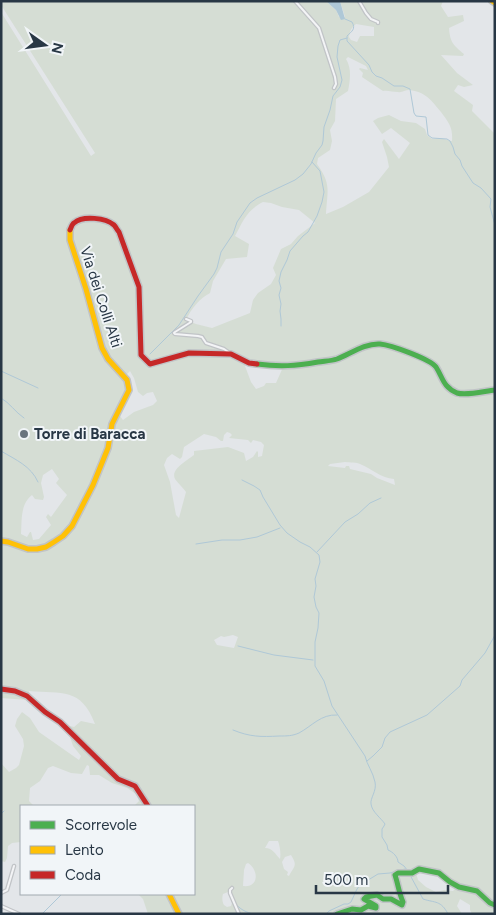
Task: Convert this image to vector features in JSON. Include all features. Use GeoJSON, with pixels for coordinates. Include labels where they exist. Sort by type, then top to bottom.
{"type":"FeatureCollection","features":[{"type":"Feature","properties":{"kind":"street"},"geometry":{"type":"LineString","coordinates":[[296,1],[319,28],[335,77],[336,84],[334,88]]}},
{"type":"Feature","properties":{"kind":"street"},"geometry":{"type":"LineString","coordinates":[[359,1],[371,19],[378,23]]}},
{"type":"Feature","properties":{"kind":"street","name":"Via dei Colli Alti"},"geometry":{"type":"LineString","coordinates":[[1,541],[6,541],[24,549],[37,550],[59,539],[72,526],[93,485],[108,448],[112,424],[130,390],[128,380],[108,359],[102,348],[70,240],[69,234],[72,226],[82,219],[92,218],[105,221],[111,224],[118,232],[139,287],[141,355],[150,364],[188,353],[231,354],[249,363],[292,366],[335,360],[364,347],[387,345],[430,362],[435,366],[446,386],[458,393],[466,394],[495,390]]}},
{"type":"Feature","properties":{"kind":"street"},"geometry":{"type":"LineString","coordinates":[[186,319],[191,322],[175,332],[175,334],[189,334],[202,337],[206,343],[224,348],[231,354]]}},
{"type":"Feature","properties":{"kind":"street"},"geometry":{"type":"LineString","coordinates":[[1,689],[15,691],[27,696],[60,722],[118,779],[135,786],[147,805]]}},
{"type":"Feature","properties":{"kind":"street"},"geometry":{"type":"LineString","coordinates":[[1,893],[6,892],[8,889],[14,866]]}},
{"type":"Feature","properties":{"kind":"street"},"geometry":{"type":"LineString","coordinates":[[337,914],[352,909],[362,910],[368,906],[376,908],[376,906],[364,899],[377,895],[383,899],[392,899],[401,905],[403,904],[395,875],[398,873],[412,873],[419,870],[439,873],[459,887],[477,890],[490,903],[495,905]]}},
{"type":"Feature","properties":{"kind":"street"},"geometry":{"type":"LineString","coordinates":[[232,888],[230,893],[238,914]]}},
{"type":"Feature","properties":{"kind":"street"},"geometry":{"type":"LineString","coordinates":[[170,895],[179,914]]}},
{"type":"Feature","properties":{"kind":"street"},"geometry":{"type":"LineString","coordinates":[[1,906],[19,914]]}},
{"type":"Feature","properties":{"kind":"shaded area"},"geometry":{"type":"Polygon","coordinates":[[[1,1],[326,1],[336,10],[339,17],[345,17],[340,1],[443,1],[441,6],[448,17],[463,15],[464,21],[449,28],[451,40],[464,54],[463,56],[441,55],[457,73],[473,85],[464,87],[458,85],[454,91],[473,105],[472,111],[495,134],[495,914],[472,914],[470,905],[460,899],[457,906],[462,914],[148,914],[143,899],[139,895],[195,895],[195,805],[135,805],[139,801],[136,794],[99,775],[90,775],[89,766],[87,765],[82,774],[71,773],[53,766],[48,768],[40,781],[30,788],[29,801],[33,805],[20,805],[20,842],[12,843],[8,846],[7,858],[5,862],[1,861],[1,763],[9,772],[19,765],[24,746],[23,739],[15,726],[17,719],[22,712],[30,718],[39,732],[79,760],[81,756],[65,731],[70,726],[74,727],[81,721],[95,724],[83,704],[77,698],[69,695],[29,691],[28,700],[1,698],[1,12],[91,156],[95,153],[1,5],[1,1]],[[356,24],[350,31],[349,37],[351,40],[357,42],[360,36],[374,36],[374,27],[356,24]],[[348,57],[346,59],[350,71],[348,91],[336,99],[335,121],[330,130],[332,141],[330,150],[318,158],[317,164],[325,177],[328,188],[326,214],[343,207],[369,192],[389,167],[382,142],[384,139],[399,159],[410,143],[391,128],[382,134],[373,121],[378,118],[389,115],[401,121],[416,123],[425,129],[427,135],[432,139],[440,138],[452,141],[452,132],[448,122],[428,97],[409,90],[399,92],[383,91],[362,77],[363,73],[359,69],[368,70],[366,66],[348,57]],[[263,202],[246,216],[235,236],[249,244],[247,257],[226,259],[213,281],[210,293],[196,304],[186,320],[212,328],[250,313],[253,300],[258,293],[271,284],[276,275],[273,268],[281,249],[291,244],[315,223],[299,210],[263,202]],[[248,361],[245,366],[256,389],[264,386],[266,383],[276,383],[284,365],[248,361]],[[130,371],[123,378],[128,386],[128,392],[117,412],[123,420],[134,412],[153,405],[157,401],[153,392],[143,396],[138,392],[130,371]],[[227,432],[224,435],[223,441],[204,434],[184,447],[180,459],[172,454],[167,458],[164,465],[170,482],[176,515],[179,518],[186,492],[174,475],[177,468],[194,455],[194,451],[228,447],[244,453],[246,461],[253,457],[257,451],[258,457],[262,456],[264,445],[261,442],[253,440],[251,443],[248,440],[229,438],[232,435],[227,432]],[[345,462],[328,466],[345,468],[349,466],[350,469],[371,474],[395,485],[394,479],[381,475],[359,463],[345,462]],[[52,469],[43,475],[41,483],[43,500],[35,499],[32,495],[25,503],[22,518],[21,534],[27,537],[31,532],[33,540],[39,539],[51,525],[46,517],[48,514],[51,517],[67,495],[56,483],[59,479],[52,469]],[[233,635],[221,636],[214,640],[217,645],[234,648],[238,637],[233,635]],[[269,841],[265,848],[270,849],[280,859],[278,841],[269,841]],[[291,855],[285,857],[282,862],[289,876],[295,864],[291,855]],[[248,863],[244,870],[243,886],[248,886],[255,881],[254,870],[248,863]],[[420,871],[416,873],[418,880],[436,892],[444,890],[453,891],[455,889],[440,875],[420,871]],[[228,892],[223,894],[224,905],[227,907],[231,906],[232,903],[228,892]]]}},
{"type":"Feature","properties":{"kind":"water"},"geometry":{"type":"Polygon","coordinates":[[[326,1],[340,1],[345,19],[341,20],[336,10],[326,1]]]}},
{"type":"Feature","properties":{"kind":"waterway"},"geometry":{"type":"LineString","coordinates":[[345,19],[352,22],[354,26],[347,36],[347,41],[369,65],[372,72],[394,86],[403,86],[410,89],[414,113],[416,116],[426,117],[428,135],[432,138],[450,141],[455,154],[473,183],[481,188],[491,199],[490,207],[495,225]]}},
{"type":"Feature","properties":{"kind":"waterway"},"geometry":{"type":"LineString","coordinates":[[150,354],[179,325],[214,274],[221,252],[233,234],[237,222],[250,203],[295,180],[311,164],[322,145],[324,127],[333,96],[340,87],[342,80],[337,57],[338,46],[340,40],[347,38]]}},
{"type":"Feature","properties":{"kind":"waterway"},"geometry":{"type":"LineString","coordinates":[[281,326],[279,295],[281,272],[290,251],[308,232],[317,216],[324,192],[320,171],[312,162]]}},
{"type":"Feature","properties":{"kind":"waterway"},"geometry":{"type":"LineString","coordinates":[[1,371],[38,388]]}},
{"type":"Feature","properties":{"kind":"waterway"},"geometry":{"type":"LineString","coordinates":[[1,398],[24,418]]}},
{"type":"Feature","properties":{"kind":"waterway"},"geometry":{"type":"LineString","coordinates":[[1,451],[27,468],[38,482]]}},
{"type":"Feature","properties":{"kind":"waterway"},"geometry":{"type":"LineString","coordinates":[[242,480],[260,490],[280,525],[287,533],[319,555],[320,562],[315,579],[314,597],[319,613],[315,642],[315,666],[324,681],[332,706],[365,756],[373,775],[375,785],[371,804],[385,824],[382,829],[382,837],[388,850],[395,855],[398,862],[408,871]]}},
{"type":"Feature","properties":{"kind":"waterway"},"geometry":{"type":"LineString","coordinates":[[317,552],[345,522],[370,503],[381,498]]}},
{"type":"Feature","properties":{"kind":"waterway"},"geometry":{"type":"LineString","coordinates":[[196,544],[257,537],[280,528]]}},
{"type":"Feature","properties":{"kind":"waterway"},"geometry":{"type":"LineString","coordinates":[[367,761],[382,747],[385,738],[390,732],[427,715],[460,686],[462,680],[485,653],[495,635]]}},
{"type":"Feature","properties":{"kind":"waterway"},"geometry":{"type":"LineString","coordinates":[[238,646],[274,655],[313,660]]}},
{"type":"Feature","properties":{"kind":"waterway"},"geometry":{"type":"LineString","coordinates":[[233,730],[256,736],[289,736],[299,733],[321,718],[337,715]]}},
{"type":"Feature","properties":{"kind":"waterway"},"geometry":{"type":"LineString","coordinates":[[1,814],[4,811]]}},
{"type":"Feature","properties":{"kind":"waterway"},"geometry":{"type":"LineString","coordinates":[[326,914],[351,902],[360,885],[378,874],[405,869]]}},
{"type":"Feature","properties":{"kind":"waterway"},"geometry":{"type":"LineString","coordinates":[[410,875],[423,899],[440,904],[448,914]]}},
{"type":"Feature","properties":{"kind":"waterway"},"geometry":{"type":"LineString","coordinates":[[42,914],[61,895]]}},
{"type":"Feature","properties":{"kind":"waterway"},"geometry":{"type":"LineString","coordinates":[[237,905],[244,911],[253,914]]}},
{"type":"Feature","properties":{"kind":"traffic: fast"},"geometry":{"type":"LineString","coordinates":[[257,364],[288,366],[330,361],[363,347],[380,344],[426,360],[436,367],[446,385],[452,391],[461,394],[471,394],[495,390]]}},
{"type":"Feature","properties":{"kind":"traffic: fast"},"geometry":{"type":"LineString","coordinates":[[337,914],[352,909],[361,910],[368,906],[376,908],[376,906],[364,899],[377,895],[402,905],[403,902],[395,875],[398,873],[412,873],[419,869],[439,873],[459,887],[477,891],[495,905]]}},
{"type":"Feature","properties":{"kind":"traffic: slow"},"geometry":{"type":"LineString","coordinates":[[1,541],[28,549],[37,549],[46,547],[54,542],[72,526],[93,485],[108,448],[112,424],[129,390],[127,380],[108,359],[102,348],[70,240],[70,230]]}},
{"type":"Feature","properties":{"kind":"traffic: slow"},"geometry":{"type":"LineString","coordinates":[[170,895],[179,914]]}},
{"type":"Feature","properties":{"kind":"traffic: jam"},"geometry":{"type":"LineString","coordinates":[[70,230],[73,224],[78,221],[94,218],[114,225],[119,232],[139,287],[141,355],[150,364],[189,353],[231,354],[249,363],[257,364]]}},
{"type":"Feature","properties":{"kind":"traffic: jam"},"geometry":{"type":"LineString","coordinates":[[1,689],[15,691],[27,696],[60,722],[118,779],[135,786],[147,805]]}},
{"type":"Feature","properties":{"kind":"place","name":"Torre di Baracca"},"geometry":{"type":"Point","coordinates":[24,434]}}]}
